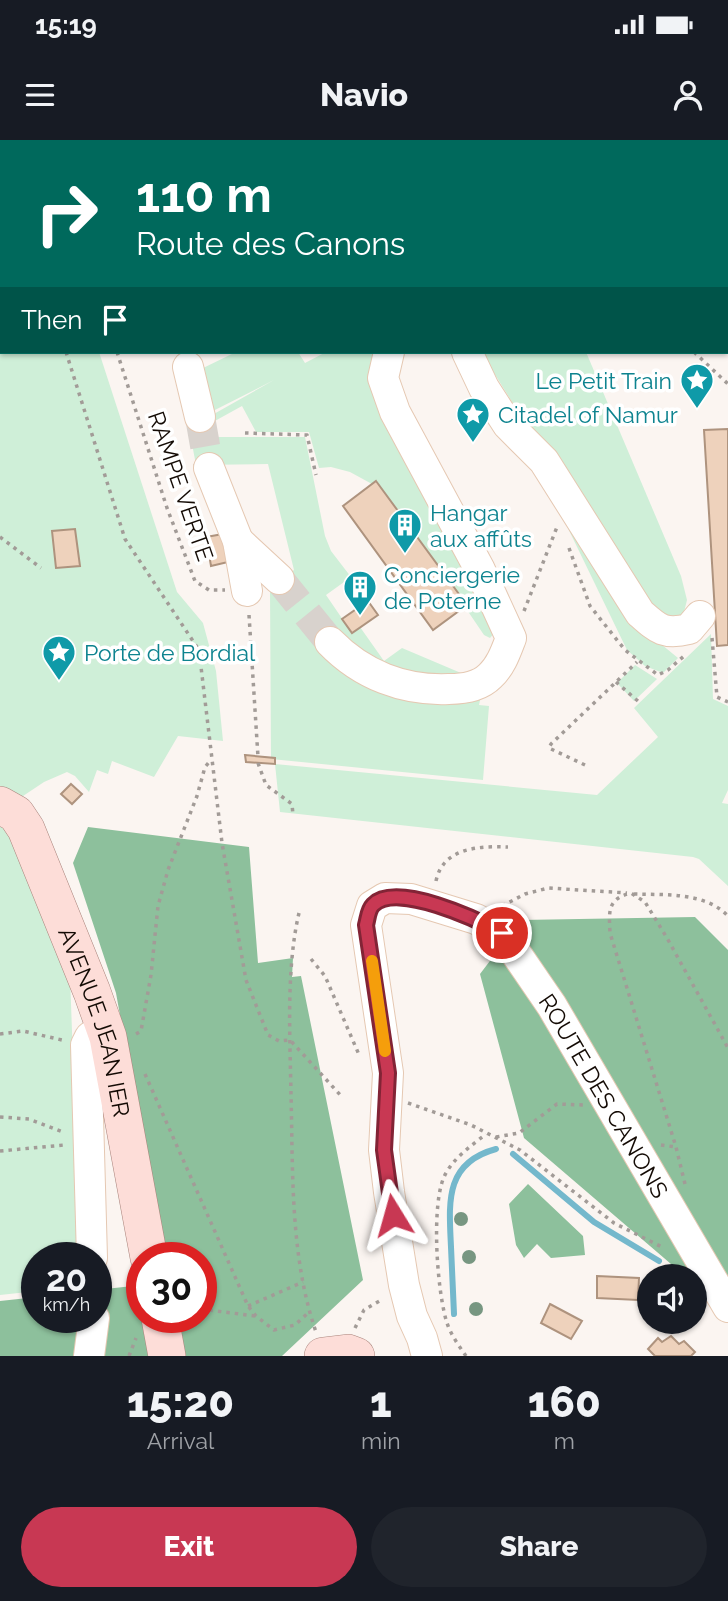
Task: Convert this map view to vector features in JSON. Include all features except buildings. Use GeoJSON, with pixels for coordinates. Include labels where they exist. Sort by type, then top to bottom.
{"type":"FeatureCollection","features":[{"type":"Feature","properties":{"kind":"main road","name":"AVENUE JEAN IER"},"geometry":{"type":"LineString","coordinates":[[0,805],[16,814],[26,829],[110,1045],[146,1242]]}},
{"type":"Feature","properties":{"kind":"main road"},"geometry":{"type":"LineString","coordinates":[[163,1333],[167,1356]]}},
{"type":"Feature","properties":{"kind":"street"},"geometry":{"type":"LineString","coordinates":[[330,642],[350,660],[382,678],[410,687],[447,690],[473,686],[490,676],[505,656],[510,638],[479,568],[395,412],[383,378],[389,354]]}},
{"type":"Feature","properties":{"kind":"street"},"geometry":{"type":"LineString","coordinates":[[468,354],[484,388],[508,425],[544,461],[640,613],[660,631],[676,632],[689,629],[699,616]]}},
{"type":"Feature","properties":{"kind":"street"},"geometry":{"type":"LineString","coordinates":[[186,358],[200,417]]}},
{"type":"Feature","properties":{"kind":"street"},"geometry":{"type":"LineString","coordinates":[[209,468],[238,541],[247,591]]}},
{"type":"Feature","properties":{"kind":"street"},"geometry":{"type":"LineString","coordinates":[[238,541],[279,579]]}},
{"type":"Feature","properties":{"kind":"street","name":"ROUTE DES CANONS"},"geometry":{"type":"LineString","coordinates":[[427,1356],[404,1285],[384,1150],[388,1073],[366,925],[372,906],[385,898],[411,899],[432,904],[476,919],[502,933],[552,1006],[728,1307]]}},
{"type":"Feature","properties":{"kind":"street"},"geometry":{"type":"LineString","coordinates":[[92,1242],[89,1142],[110,1045]]}},
{"type":"Feature","properties":{"kind":"street"},"geometry":{"type":"LineString","coordinates":[[89,1356],[92,1333]]}},
{"type":"Feature","properties":{"kind":"path"},"geometry":{"type":"LineString","coordinates":[[67,354],[125,540],[200,650],[222,843],[246,980],[268,1035],[279,1041],[290,1041],[344,1098]]}},
{"type":"Feature","properties":{"kind":"path","name":"RAMPE VERTE"},"geometry":{"type":"LineString","coordinates":[[118,354],[167,508],[195,581],[209,590],[247,591]]}},
{"type":"Feature","properties":{"kind":"path"},"geometry":{"type":"LineString","coordinates":[[696,354],[728,384]]}},
{"type":"Feature","properties":{"kind":"path"},"geometry":{"type":"LineString","coordinates":[[245,433],[307,435],[316,475]]}},
{"type":"Feature","properties":{"kind":"path"},"geometry":{"type":"LineString","coordinates":[[510,638],[543,568],[559,523]]}},
{"type":"Feature","properties":{"kind":"path"},"geometry":{"type":"LineString","coordinates":[[0,537],[41,568]]}},
{"type":"Feature","properties":{"kind":"path"},"geometry":{"type":"LineString","coordinates":[[247,591],[258,757]]}},
{"type":"Feature","properties":{"kind":"path"},"geometry":{"type":"LineString","coordinates":[[699,616],[711,631],[717,697],[728,702]]}},
{"type":"Feature","properties":{"kind":"path"},"geometry":{"type":"LineString","coordinates":[[668,670],[678,661]]}},
{"type":"Feature","properties":{"kind":"path"},"geometry":{"type":"LineString","coordinates":[[585,765],[549,748],[638,662]]}},
{"type":"Feature","properties":{"kind":"path"},"geometry":{"type":"LineString","coordinates":[[616,682],[639,702]]}},
{"type":"Feature","properties":{"kind":"path"},"geometry":{"type":"LineString","coordinates":[[0,1034],[23,1031],[110,1045],[141,1031],[151,975],[158,906],[205,767],[211,760]]}},
{"type":"Feature","properties":{"kind":"path"},"geometry":{"type":"LineString","coordinates":[[258,762],[266,785],[292,804],[293,815]]}},
{"type":"Feature","properties":{"kind":"path"},"geometry":{"type":"LineString","coordinates":[[432,904],[437,875],[445,862],[470,848],[508,847]]}},
{"type":"Feature","properties":{"kind":"path"},"geometry":{"type":"LineString","coordinates":[[476,919],[525,894],[548,888],[690,897],[720,908],[728,916]]}},
{"type":"Feature","properties":{"kind":"path"},"geometry":{"type":"LineString","coordinates":[[632,893],[645,902],[662,929],[728,1048]]}},
{"type":"Feature","properties":{"kind":"path"},"geometry":{"type":"LineString","coordinates":[[632,893],[614,900],[608,911],[610,933],[677,1147]]}},
{"type":"Feature","properties":{"kind":"path"},"geometry":{"type":"LineString","coordinates":[[299,913],[294,935],[290,1041],[295,1219],[309,1312],[338,1355],[364,1310],[388,1296]]}},
{"type":"Feature","properties":{"kind":"path"},"geometry":{"type":"LineString","coordinates":[[311,960],[325,976],[361,1061]]}},
{"type":"Feature","properties":{"kind":"path"},"geometry":{"type":"LineString","coordinates":[[110,1045],[248,1306],[274,1330],[295,1325],[309,1312]]}},
{"type":"Feature","properties":{"kind":"path"},"geometry":{"type":"LineString","coordinates":[[387,1097],[471,1125],[520,1150],[614,1223],[666,1249]]}},
{"type":"Feature","properties":{"kind":"path"},"geometry":{"type":"LineString","coordinates":[[494,1137],[519,1133],[557,1104],[610,1106]]}},
{"type":"Feature","properties":{"kind":"path"},"geometry":{"type":"LineString","coordinates":[[0,1117],[29,1119],[89,1142]]}},
{"type":"Feature","properties":{"kind":"path"},"geometry":{"type":"LineString","coordinates":[[466,1356],[447,1324],[441,1298],[437,1199],[445,1175],[457,1158],[486,1133]]}},
{"type":"Feature","properties":{"kind":"path"},"geometry":{"type":"LineString","coordinates":[[0,1151],[89,1142]]}},
{"type":"Feature","properties":{"kind":"path"},"geometry":{"type":"LineString","coordinates":[[248,1306],[303,1282]]}},
{"type":"Feature","properties":{"kind":"path"},"geometry":{"type":"LineString","coordinates":[[217,1311],[256,1316]]}},
{"type":"Feature","properties":{"kind":"green space"},"geometry":{"type":"Polygon","coordinates":[[[0,354],[100,354],[177,592],[203,623],[216,671],[223,741],[178,736],[154,777],[112,761],[108,774],[97,770],[89,792],[75,776],[67,772],[44,782],[20,798],[0,787],[0,354]]]}},
{"type":"Feature","properties":{"kind":"green space"},"geometry":{"type":"Polygon","coordinates":[[[232,354],[299,354],[305,363],[322,354],[379,354],[496,631],[490,638],[484,635],[465,607],[467,604],[377,482],[372,484],[350,472],[331,467],[319,468],[309,432],[256,432],[242,406],[213,422],[216,437],[305,437],[325,536],[331,551],[351,577],[326,595],[352,633],[360,627],[384,661],[402,648],[461,673],[457,682],[334,656],[482,691],[479,705],[489,706],[483,780],[271,759],[270,590],[294,570],[268,464],[196,465],[189,428],[274,380],[205,415],[199,370],[232,354]]]}},
{"type":"Feature","properties":{"kind":"green space"},"geometry":{"type":"Polygon","coordinates":[[[482,354],[587,354],[681,576],[687,600],[683,616],[664,625],[553,468],[482,354]]]}},
{"type":"Feature","properties":{"kind":"green space"},"geometry":{"type":"Polygon","coordinates":[[[532,454],[656,640],[678,658],[663,673],[645,666],[627,650],[532,454]]]}},
{"type":"Feature","properties":{"kind":"green space"},"geometry":{"type":"Polygon","coordinates":[[[711,634],[713,699],[728,706],[728,790],[722,803],[728,804],[728,886],[699,859],[693,857],[280,812],[275,764],[597,795],[658,737],[634,708],[711,634]]]}},
{"type":"Feature","properties":{"kind":"green space"},"geometry":{"type":"Polygon","coordinates":[[[635,665],[657,679],[634,701],[617,683],[635,665]]]}},
{"type":"Feature","properties":{"kind":"green space"},"geometry":{"type":"Polygon","coordinates":[[[0,820],[7,824],[70,975],[79,1242],[21,1242],[21,1293],[0,1295],[0,820]]]}},
{"type":"Feature","properties":{"kind":"green space"},"geometry":{"type":"Polygon","coordinates":[[[88,827],[249,847],[258,963],[293,958],[292,977],[301,976],[363,1280],[282,1356],[0,1356],[0,1301],[21,1299],[21,1333],[112,1333],[112,1288],[126,1287],[126,1333],[217,1333],[217,1242],[161,1242],[116,993],[73,863],[88,827]]]}},
{"type":"Feature","properties":{"kind":"green space"},"geometry":{"type":"Polygon","coordinates":[[[695,917],[728,950],[728,1313],[707,1295],[707,1264],[671,1264],[524,1138],[480,974],[521,920],[695,917]]]}},
{"type":"Feature","properties":{"kind":"green space"},"geometry":{"type":"Polygon","coordinates":[[[528,1184],[583,1236],[585,1255],[551,1258],[537,1244],[524,1258],[516,1245],[509,1204],[528,1184]]]}},
{"type":"Feature","properties":{"kind":"waterway"},"geometry":{"type":"LineString","coordinates":[[454,1314],[450,1215],[453,1187],[467,1164],[479,1155],[496,1149]]}},
{"type":"Feature","properties":{"kind":"waterway"},"geometry":{"type":"LineString","coordinates":[[513,1154],[594,1222],[659,1261]]}},
{"type":"Feature","properties":{"kind":"tunnel"},"geometry":{"type":"LineString","coordinates":[[200,417],[209,468]]}},
{"type":"Feature","properties":{"kind":"tunnel"},"geometry":{"type":"LineString","coordinates":[[279,579],[330,642]]}},
{"type":"Feature","properties":{"kind":"slow traffic"},"geometry":{"type":"LineString","coordinates":[[372,961],[385,1051]]}},
{"type":"Feature","properties":{"kind":"place","name":"Le Petit Train"},"geometry":{"type":"Point","coordinates":[697,410]}},
{"type":"Feature","properties":{"kind":"place","name":"Citadel of Namur"},"geometry":{"type":"Point","coordinates":[473,444]}},
{"type":"Feature","properties":{"kind":"place","name":"Hangar aux affûts"},"geometry":{"type":"Point","coordinates":[405,555]}},
{"type":"Feature","properties":{"kind":"place","name":"Conciergerie de Poterne"},"geometry":{"type":"Point","coordinates":[360,617]}},
{"type":"Feature","properties":{"kind":"place","name":"Porte de Bordial"},"geometry":{"type":"Point","coordinates":[59,682]}},
{"type":"Feature","properties":{"kind":"route"},"geometry":{"type":"LineString","coordinates":[[393,1215],[384,1150],[388,1073],[366,925],[369,913],[379,900],[395,897],[411,899],[476,919],[502,933]]}}]}
